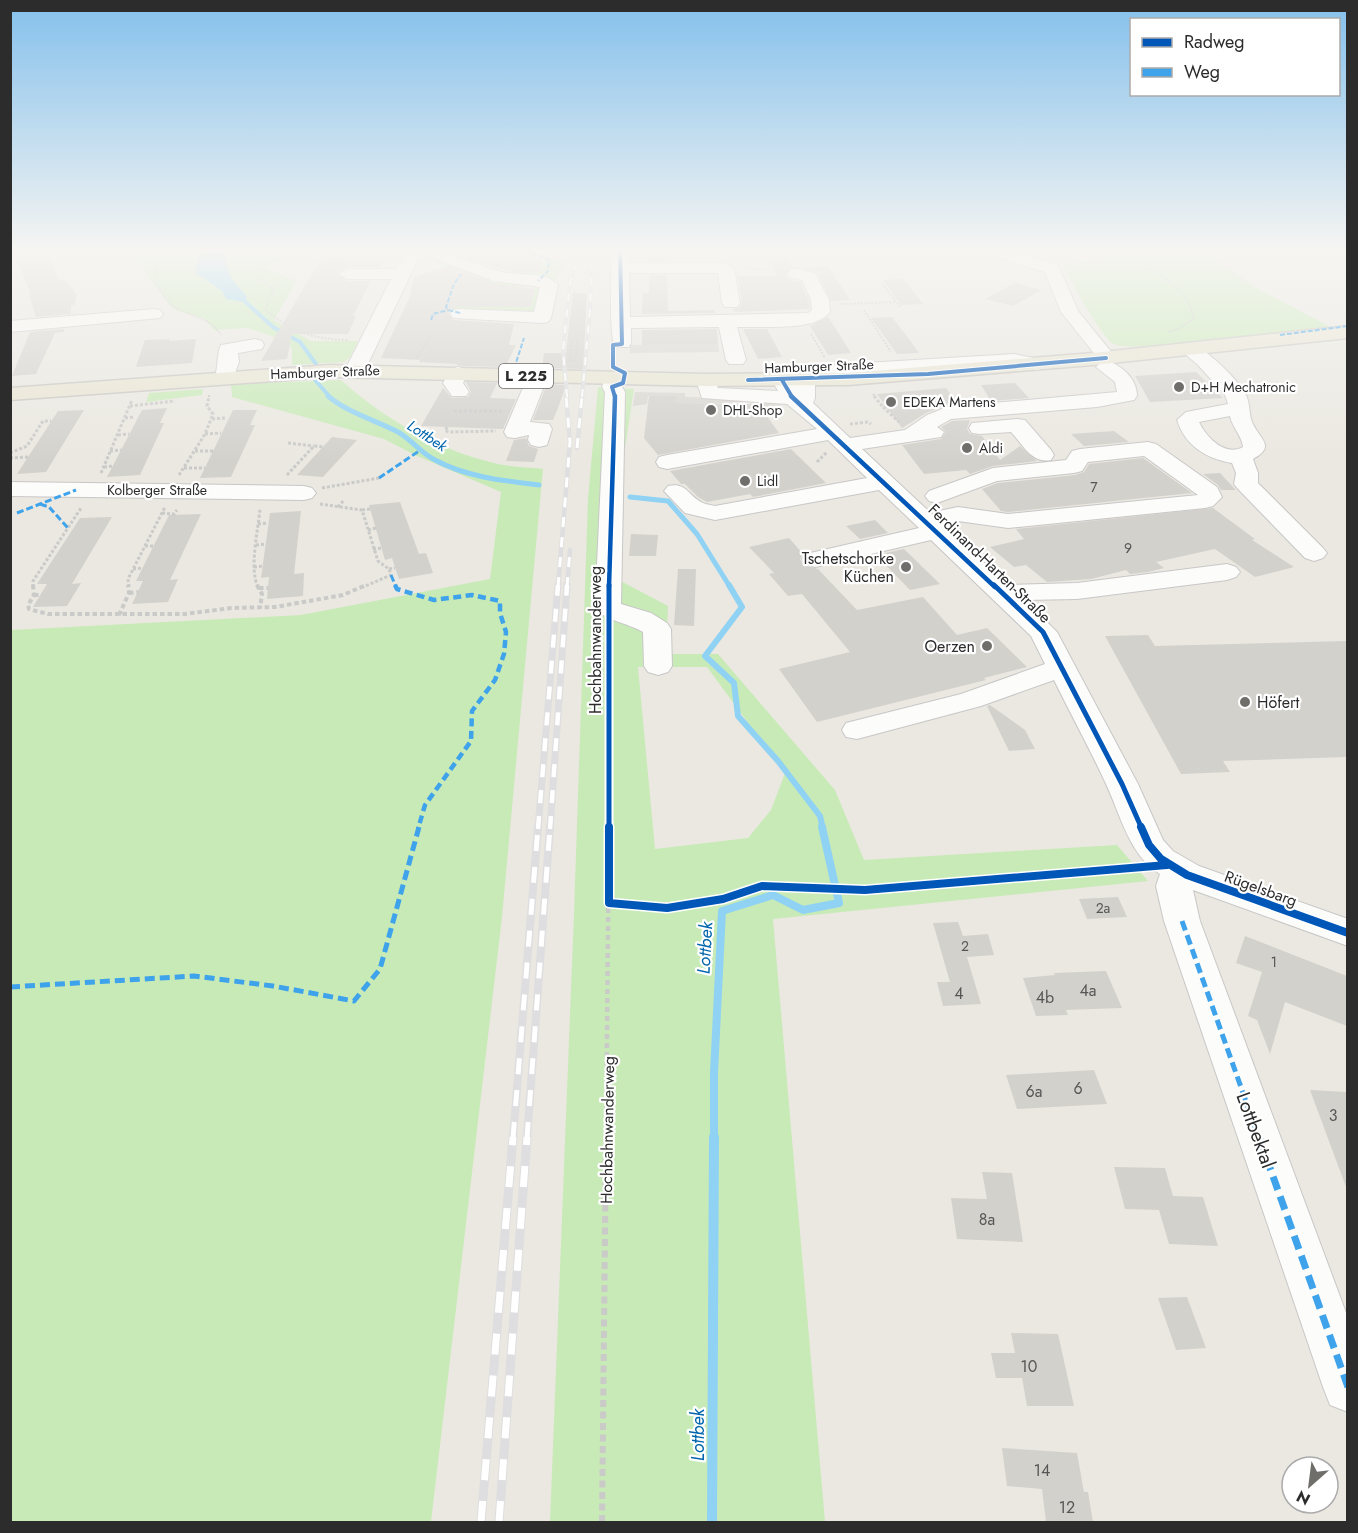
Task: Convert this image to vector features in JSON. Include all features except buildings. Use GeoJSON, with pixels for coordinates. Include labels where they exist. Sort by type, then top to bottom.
{"type":"FeatureCollection","features":[{"type":"Feature","properties":{"kind":"main road","name":"Hamburger Straße"},"geometry":{"type":"LineString","coordinates":[[10,394],[225,377],[355,370],[454,390],[538,376],[748,380],[792,394],[805,380],[925,374],[1037,361],[1106,362],[1188,349],[1347,332]]}},
{"type":"Feature","properties":{"kind":"street"},"geometry":{"type":"LineString","coordinates":[[10,327],[93,320]]}},
{"type":"Feature","properties":{"kind":"street"},"geometry":{"type":"LineString","coordinates":[[355,370],[379,320]]}},
{"type":"Feature","properties":{"kind":"street"},"geometry":{"type":"LineString","coordinates":[[524,338],[530,320]]}},
{"type":"Feature","properties":{"kind":"street"},"geometry":{"type":"LineString","coordinates":[[620,320],[622,344]]}},
{"type":"Feature","properties":{"kind":"street"},"geometry":{"type":"LineString","coordinates":[[620,323],[803,320]]}},
{"type":"Feature","properties":{"kind":"street"},"geometry":{"type":"LineString","coordinates":[[913,433],[947,413],[1097,402],[1127,396],[1126,386],[1120,376],[1106,362],[1075,320]]}},
{"type":"Feature","properties":{"kind":"street"},"geometry":{"type":"LineString","coordinates":[[727,322],[736,360]]}},
{"type":"Feature","properties":{"kind":"street"},"geometry":{"type":"LineString","coordinates":[[225,377],[229,362],[228,349],[255,345]]}},
{"type":"Feature","properties":{"kind":"street"},"geometry":{"type":"LineString","coordinates":[[1188,349],[1205,361],[1233,391],[1239,408],[1242,423],[1254,443],[1254,450],[1241,457],[1223,456],[1205,448],[1188,420],[1193,416],[1239,408]]}},
{"type":"Feature","properties":{"kind":"street"},"geometry":{"type":"LineString","coordinates":[[736,360],[717,380],[709,394],[792,394]]}},
{"type":"Feature","properties":{"kind":"street"},"geometry":{"type":"LineString","coordinates":[[736,360],[744,364],[748,371],[748,380]]}},
{"type":"Feature","properties":{"kind":"street"},"geometry":{"type":"LineString","coordinates":[[538,376],[509,426],[541,429],[538,440]]}},
{"type":"Feature","properties":{"kind":"street","name":"Hochbahnwanderweg"},"geometry":{"type":"LineString","coordinates":[[608,608],[614,378]]}},
{"type":"Feature","properties":{"kind":"street","name":"Ferdinand-Harten-Straße"},"geometry":{"type":"LineString","coordinates":[[792,394],[889,486],[938,517],[1003,593],[1043,632],[1122,784],[1149,845],[1172,868]]}},
{"type":"Feature","properties":{"kind":"street"},"geometry":{"type":"LineString","coordinates":[[667,462],[839,439],[896,438],[913,433],[1017,425],[1043,454]]}},
{"type":"Feature","properties":{"kind":"street"},"geometry":{"type":"LineString","coordinates":[[815,559],[938,517],[958,514],[1008,521],[1205,501],[1210,496],[1209,492],[1148,449],[1080,456],[1074,466],[993,475],[938,517]]}},
{"type":"Feature","properties":{"kind":"street"},"geometry":{"type":"LineString","coordinates":[[1241,457],[1247,473],[1246,484],[1250,490],[1314,553]]}},
{"type":"Feature","properties":{"kind":"street"},"geometry":{"type":"LineString","coordinates":[[676,490],[693,508],[715,513],[889,486]]}},
{"type":"Feature","properties":{"kind":"street","name":"Kolberger Straße"},"geometry":{"type":"LineString","coordinates":[[10,489],[178,489],[304,493]]}},
{"type":"Feature","properties":{"kind":"street"},"geometry":{"type":"LineString","coordinates":[[1003,593],[1077,591],[1227,572]]}},
{"type":"Feature","properties":{"kind":"street"},"geometry":{"type":"LineString","coordinates":[[608,608],[641,619],[657,629],[658,666]]}},
{"type":"Feature","properties":{"kind":"street"},"geometry":{"type":"LineString","coordinates":[[857,730],[971,700],[1062,667]]}},
{"type":"Feature","properties":{"kind":"street","name":"Rügelsbarg"},"geometry":{"type":"LineString","coordinates":[[1172,868],[1347,933]]}},
{"type":"Feature","properties":{"kind":"street","name":"Lottbektal"},"geometry":{"type":"LineString","coordinates":[[1172,868],[1182,921],[1347,1387]]}},
{"type":"Feature","properties":{"kind":"path"},"geometry":{"type":"LineString","coordinates":[[208,320],[219,331],[228,349]]}},
{"type":"Feature","properties":{"kind":"path"},"geometry":{"type":"LineString","coordinates":[[280,320],[304,336],[319,340],[369,339]]}},
{"type":"Feature","properties":{"kind":"path"},"geometry":{"type":"LineString","coordinates":[[803,320],[830,365]]}},
{"type":"Feature","properties":{"kind":"path"},"geometry":{"type":"LineString","coordinates":[[870,320],[892,353]]}},
{"type":"Feature","properties":{"kind":"path"},"geometry":{"type":"LineString","coordinates":[[1161,334],[1188,324],[1192,320]]}},
{"type":"Feature","properties":{"kind":"path"},"geometry":{"type":"LineString","coordinates":[[411,366],[432,333]]}},
{"type":"Feature","properties":{"kind":"path"},"geometry":{"type":"LineString","coordinates":[[571,355],[572,341]]}},
{"type":"Feature","properties":{"kind":"path"},"geometry":{"type":"LineString","coordinates":[[575,363],[577,341]]}},
{"type":"Feature","properties":{"kind":"path"},"geometry":{"type":"LineString","coordinates":[[874,388],[873,394],[883,407],[887,407]]}},
{"type":"Feature","properties":{"kind":"path"},"geometry":{"type":"LineString","coordinates":[[454,390],[473,411]]}},
{"type":"Feature","properties":{"kind":"path"},"geometry":{"type":"LineString","coordinates":[[119,615],[129,592],[128,579],[132,568],[178,489],[212,418],[213,414],[207,402],[209,394]]}},
{"type":"Feature","properties":{"kind":"path"},"geometry":{"type":"LineString","coordinates":[[133,398],[93,490],[32,585],[34,595],[28,605],[29,609],[48,614],[185,614],[231,608],[294,605],[343,595],[391,575],[389,570],[378,561],[362,510]]}},
{"type":"Feature","properties":{"kind":"path"},"geometry":{"type":"LineString","coordinates":[[473,411],[474,407]]}},
{"type":"Feature","properties":{"kind":"path"},"geometry":{"type":"LineString","coordinates":[[447,427],[445,431],[451,432],[488,430],[509,426],[498,409],[473,411]]}},
{"type":"Feature","properties":{"kind":"path"},"geometry":{"type":"LineString","coordinates":[[125,418],[134,417]]}},
{"type":"Feature","properties":{"kind":"path"},"geometry":{"type":"LineString","coordinates":[[212,418],[225,418]]}},
{"type":"Feature","properties":{"kind":"path"},"geometry":{"type":"LineString","coordinates":[[10,456],[14,450],[27,446],[43,421],[51,421]]}},
{"type":"Feature","properties":{"kind":"path"},"geometry":{"type":"LineString","coordinates":[[205,434],[221,433]]}},
{"type":"Feature","properties":{"kind":"path"},"geometry":{"type":"LineString","coordinates":[[117,435],[129,434]]}},
{"type":"Feature","properties":{"kind":"path"},"geometry":{"type":"LineString","coordinates":[[32,439],[40,438]]}},
{"type":"Feature","properties":{"kind":"path"},"geometry":{"type":"LineString","coordinates":[[288,443],[324,447]]}},
{"type":"Feature","properties":{"kind":"path"},"geometry":{"type":"LineString","coordinates":[[260,608],[262,594],[255,581],[254,567],[260,502],[266,492],[298,464],[314,446]]}},
{"type":"Feature","properties":{"kind":"path"},"geometry":{"type":"LineString","coordinates":[[110,451],[121,450]]}},
{"type":"Feature","properties":{"kind":"path"},"geometry":{"type":"LineString","coordinates":[[195,451],[213,451]]}},
{"type":"Feature","properties":{"kind":"path"},"geometry":{"type":"LineString","coordinates":[[10,456],[28,457]]}},
{"type":"Feature","properties":{"kind":"path"},"geometry":{"type":"LineString","coordinates":[[298,464],[306,465]]}},
{"type":"Feature","properties":{"kind":"path"},"geometry":{"type":"LineString","coordinates":[[104,467],[113,466]]}},
{"type":"Feature","properties":{"kind":"path"},"geometry":{"type":"LineString","coordinates":[[162,513],[174,514],[178,489],[205,468]]}},
{"type":"Feature","properties":{"kind":"path"},"geometry":{"type":"LineString","coordinates":[[304,493],[327,486],[379,478]]}},
{"type":"Feature","properties":{"kind":"path"},"geometry":{"type":"LineString","coordinates":[[304,493],[321,505],[370,509]]}},
{"type":"Feature","properties":{"kind":"path"},"geometry":{"type":"LineString","coordinates":[[338,507],[344,500]]}},
{"type":"Feature","properties":{"kind":"path"},"geometry":{"type":"LineString","coordinates":[[258,524],[268,523]]}},
{"type":"Feature","properties":{"kind":"path"},"geometry":{"type":"LineString","coordinates":[[155,525],[164,525]]}},
{"type":"Feature","properties":{"kind":"path"},"geometry":{"type":"LineString","coordinates":[[68,528],[74,528]]}},
{"type":"Feature","properties":{"kind":"path"},"geometry":{"type":"LineString","coordinates":[[368,530],[376,528]]}},
{"type":"Feature","properties":{"kind":"path"},"geometry":{"type":"LineString","coordinates":[[256,545],[266,544]]}},
{"type":"Feature","properties":{"kind":"path"},"geometry":{"type":"LineString","coordinates":[[144,546],[154,546]]}},
{"type":"Feature","properties":{"kind":"path"},"geometry":{"type":"LineString","coordinates":[[373,549],[382,548]]}},
{"type":"Feature","properties":{"kind":"path"},"geometry":{"type":"LineString","coordinates":[[54,549],[60,549]]}},
{"type":"Feature","properties":{"kind":"path"},"geometry":{"type":"LineString","coordinates":[[254,567],[262,566]]}},
{"type":"Feature","properties":{"kind":"path"},"geometry":{"type":"LineString","coordinates":[[132,568],[142,568]]}},
{"type":"Feature","properties":{"kind":"path"},"geometry":{"type":"LineString","coordinates":[[389,570],[395,568]]}},
{"type":"Feature","properties":{"kind":"path"},"geometry":{"type":"LineString","coordinates":[[39,572],[46,572]]}},
{"type":"Feature","properties":{"kind":"path"},"geometry":{"type":"LineString","coordinates":[[258,588],[268,588]]}},
{"type":"Feature","properties":{"kind":"path"},"geometry":{"type":"LineString","coordinates":[[129,592],[138,592]]}},
{"type":"Feature","properties":{"kind":"path"},"geometry":{"type":"LineString","coordinates":[[34,595],[40,595]]}},
{"type":"Feature","properties":{"kind":"path"},"geometry":{"type":"LineString","coordinates":[[609,903],[667,908],[723,899],[762,886],[865,890],[1172,868]]}},
{"type":"Feature","properties":{"kind":"green space"},"geometry":{"type":"Polygon","coordinates":[[[204,320],[274,320],[311,341],[358,341],[350,357],[344,362],[292,365],[292,348],[272,336],[248,328],[214,330],[204,320]]]}},
{"type":"Feature","properties":{"kind":"green space"},"geometry":{"type":"Polygon","coordinates":[[[1094,320],[1316,320],[1332,328],[1183,344],[1128,346],[1114,344],[1094,320]]]}},
{"type":"Feature","properties":{"kind":"green space"},"geometry":{"type":"Polygon","coordinates":[[[341,380],[394,420],[434,442],[498,464],[543,469],[502,917],[431,1522],[11,1522],[11,630],[301,615],[490,579],[501,492],[384,439],[232,397],[231,384],[341,380]]]}},
{"type":"Feature","properties":{"kind":"green space"},"geometry":{"type":"Polygon","coordinates":[[[598,387],[634,389],[617,501],[615,578],[668,606],[666,654],[718,654],[835,790],[864,860],[1117,845],[1148,881],[773,919],[825,1522],[550,1522],[588,499],[598,387]],[[638,667],[655,849],[748,838],[771,810],[785,773],[707,667],[638,667]]]}},
{"type":"Feature","properties":{"kind":"green space"},"geometry":{"type":"Polygon","coordinates":[[[203,389],[202,395],[146,402],[149,393],[203,389]]]}},
{"type":"Feature","properties":{"kind":"shaded area"},"geometry":{"type":"Polygon","coordinates":[[[718,344],[719,352],[630,353],[630,345],[718,344]]]}},
{"type":"Feature","properties":{"kind":"shaded area"},"geometry":{"type":"Polygon","coordinates":[[[635,392],[685,393],[685,397],[775,399],[781,406],[761,409],[754,400],[729,403],[675,403],[675,396],[648,396],[647,404],[633,406],[635,392]]]}},
{"type":"Feature","properties":{"kind":"waterway","name":"Lottbek"},"geometry":{"type":"LineString","coordinates":[[265,320],[273,327],[300,342],[316,364]]}},
{"type":"Feature","properties":{"kind":"waterway","name":"Lottbek"},"geometry":{"type":"LineString","coordinates":[[315,380],[330,397]]}},
{"type":"Feature","properties":{"kind":"waterway","name":"Lottbek"},"geometry":{"type":"LineString","coordinates":[[328,396],[353,412],[398,432],[430,457],[447,466],[486,477],[539,485]]}},
{"type":"Feature","properties":{"kind":"waterway","name":"Lottbek"},"geometry":{"type":"LineString","coordinates":[[630,497],[668,501],[697,534],[730,587]]}},
{"type":"Feature","properties":{"kind":"waterway","name":"Lottbek"},"geometry":{"type":"LineString","coordinates":[[729,585],[742,607],[705,656],[734,683],[738,716],[778,761],[820,816],[823,829]]}},
{"type":"Feature","properties":{"kind":"waterway","name":"Lottbek"},"geometry":{"type":"LineString","coordinates":[[714,1137],[714,1073],[722,911],[773,895],[803,910],[839,903],[822,827]]}},
{"type":"Feature","properties":{"kind":"waterway","name":"Lottbek"},"geometry":{"type":"LineString","coordinates":[[712,1522],[714,1137]]}},
{"type":"Feature","properties":{"kind":"railway"},"geometry":{"type":"LineString","coordinates":[[566,320],[563,350],[567,397]]}},
{"type":"Feature","properties":{"kind":"railway"},"geometry":{"type":"LineString","coordinates":[[582,397],[589,320]]}},
{"type":"Feature","properties":{"kind":"railway"},"geometry":{"type":"LineString","coordinates":[[558,587],[570,442],[566,396]]}},
{"type":"Feature","properties":{"kind":"railway"},"geometry":{"type":"LineString","coordinates":[[577,448],[582,396]]}},
{"type":"Feature","properties":{"kind":"railway"},"geometry":{"type":"LineString","coordinates":[[567,587],[570,550]]}},
{"type":"Feature","properties":{"kind":"railway"},"geometry":{"type":"LineString","coordinates":[[538,829],[558,585]]}},
{"type":"Feature","properties":{"kind":"railway"},"geometry":{"type":"LineString","coordinates":[[550,829],[567,585]]}},
{"type":"Feature","properties":{"kind":"railway"},"geometry":{"type":"LineString","coordinates":[[513,1138],[538,827]]}},
{"type":"Feature","properties":{"kind":"railway"},"geometry":{"type":"LineString","coordinates":[[527,1138],[550,827]]}},
{"type":"Feature","properties":{"kind":"railway"},"geometry":{"type":"LineString","coordinates":[[481,1522],[513,1137]]}},
{"type":"Feature","properties":{"kind":"railway"},"geometry":{"type":"LineString","coordinates":[[499,1522],[527,1137]]}},
{"type":"Feature","properties":{"kind":"marked path"},"geometry":{"type":"LineString","coordinates":[[1280,335],[1348,326]]}},
{"type":"Feature","properties":{"kind":"marked path"},"geometry":{"type":"LineString","coordinates":[[512,375],[524,338]]}},
{"type":"Feature","properties":{"kind":"marked path"},"geometry":{"type":"LineString","coordinates":[[379,478],[419,451]]}},
{"type":"Feature","properties":{"kind":"marked path"},"geometry":{"type":"LineString","coordinates":[[17,513],[76,490]]}},
{"type":"Feature","properties":{"kind":"marked path"},"geometry":{"type":"LineString","coordinates":[[40,504],[49,507],[68,528]]}},
{"type":"Feature","properties":{"kind":"marked path"},"geometry":{"type":"LineString","coordinates":[[10,987],[194,976],[273,986],[354,1001],[380,969],[425,805],[471,741],[472,711],[495,680],[504,654],[506,632],[500,613],[500,601],[472,595],[434,600],[397,589],[391,575]]}},
{"type":"Feature","properties":{"kind":"marked path"},"geometry":{"type":"LineString","coordinates":[[1182,921],[1348,1387]]}},
{"type":"Feature","properties":{"kind":"cycle path"},"geometry":{"type":"LineString","coordinates":[[621,320],[622,344],[613,345],[613,367],[625,373],[623,383],[612,387],[615,392],[608,608],[609,903],[667,908],[723,899],[762,886],[865,890],[1167,865]]}},
{"type":"Feature","properties":{"kind":"cycle path"},"geometry":{"type":"LineString","coordinates":[[748,380],[928,374],[1106,358]]}},
{"type":"Feature","properties":{"kind":"cycle path"},"geometry":{"type":"LineString","coordinates":[[782,380],[792,398],[802,404],[1043,632],[1122,784],[1149,845],[1161,859],[1187,875],[1348,933]]}},
{"type":"Feature","properties":{"kind":"place","name":"D+H Mechatronic"},"geometry":{"type":"Point","coordinates":[1179,387]}},
{"type":"Feature","properties":{"kind":"place","name":"EDEKA Martens"},"geometry":{"type":"Point","coordinates":[891,402]}},
{"type":"Feature","properties":{"kind":"place","name":"DHL-Shop"},"geometry":{"type":"Point","coordinates":[711,410]}},
{"type":"Feature","properties":{"kind":"place","name":"Aldi"},"geometry":{"type":"Point","coordinates":[967,448]}},
{"type":"Feature","properties":{"kind":"place","name":"Lidl"},"geometry":{"type":"Point","coordinates":[745,481]}},
{"type":"Feature","properties":{"kind":"place","name":"Tschetschorke Küchen"},"geometry":{"type":"Point","coordinates":[906,567]}},
{"type":"Feature","properties":{"kind":"place","name":"Oerzen"},"geometry":{"type":"Point","coordinates":[987,646]}},
{"type":"Feature","properties":{"kind":"place","name":"Höfert"},"geometry":{"type":"Point","coordinates":[1245,702]}}]}
